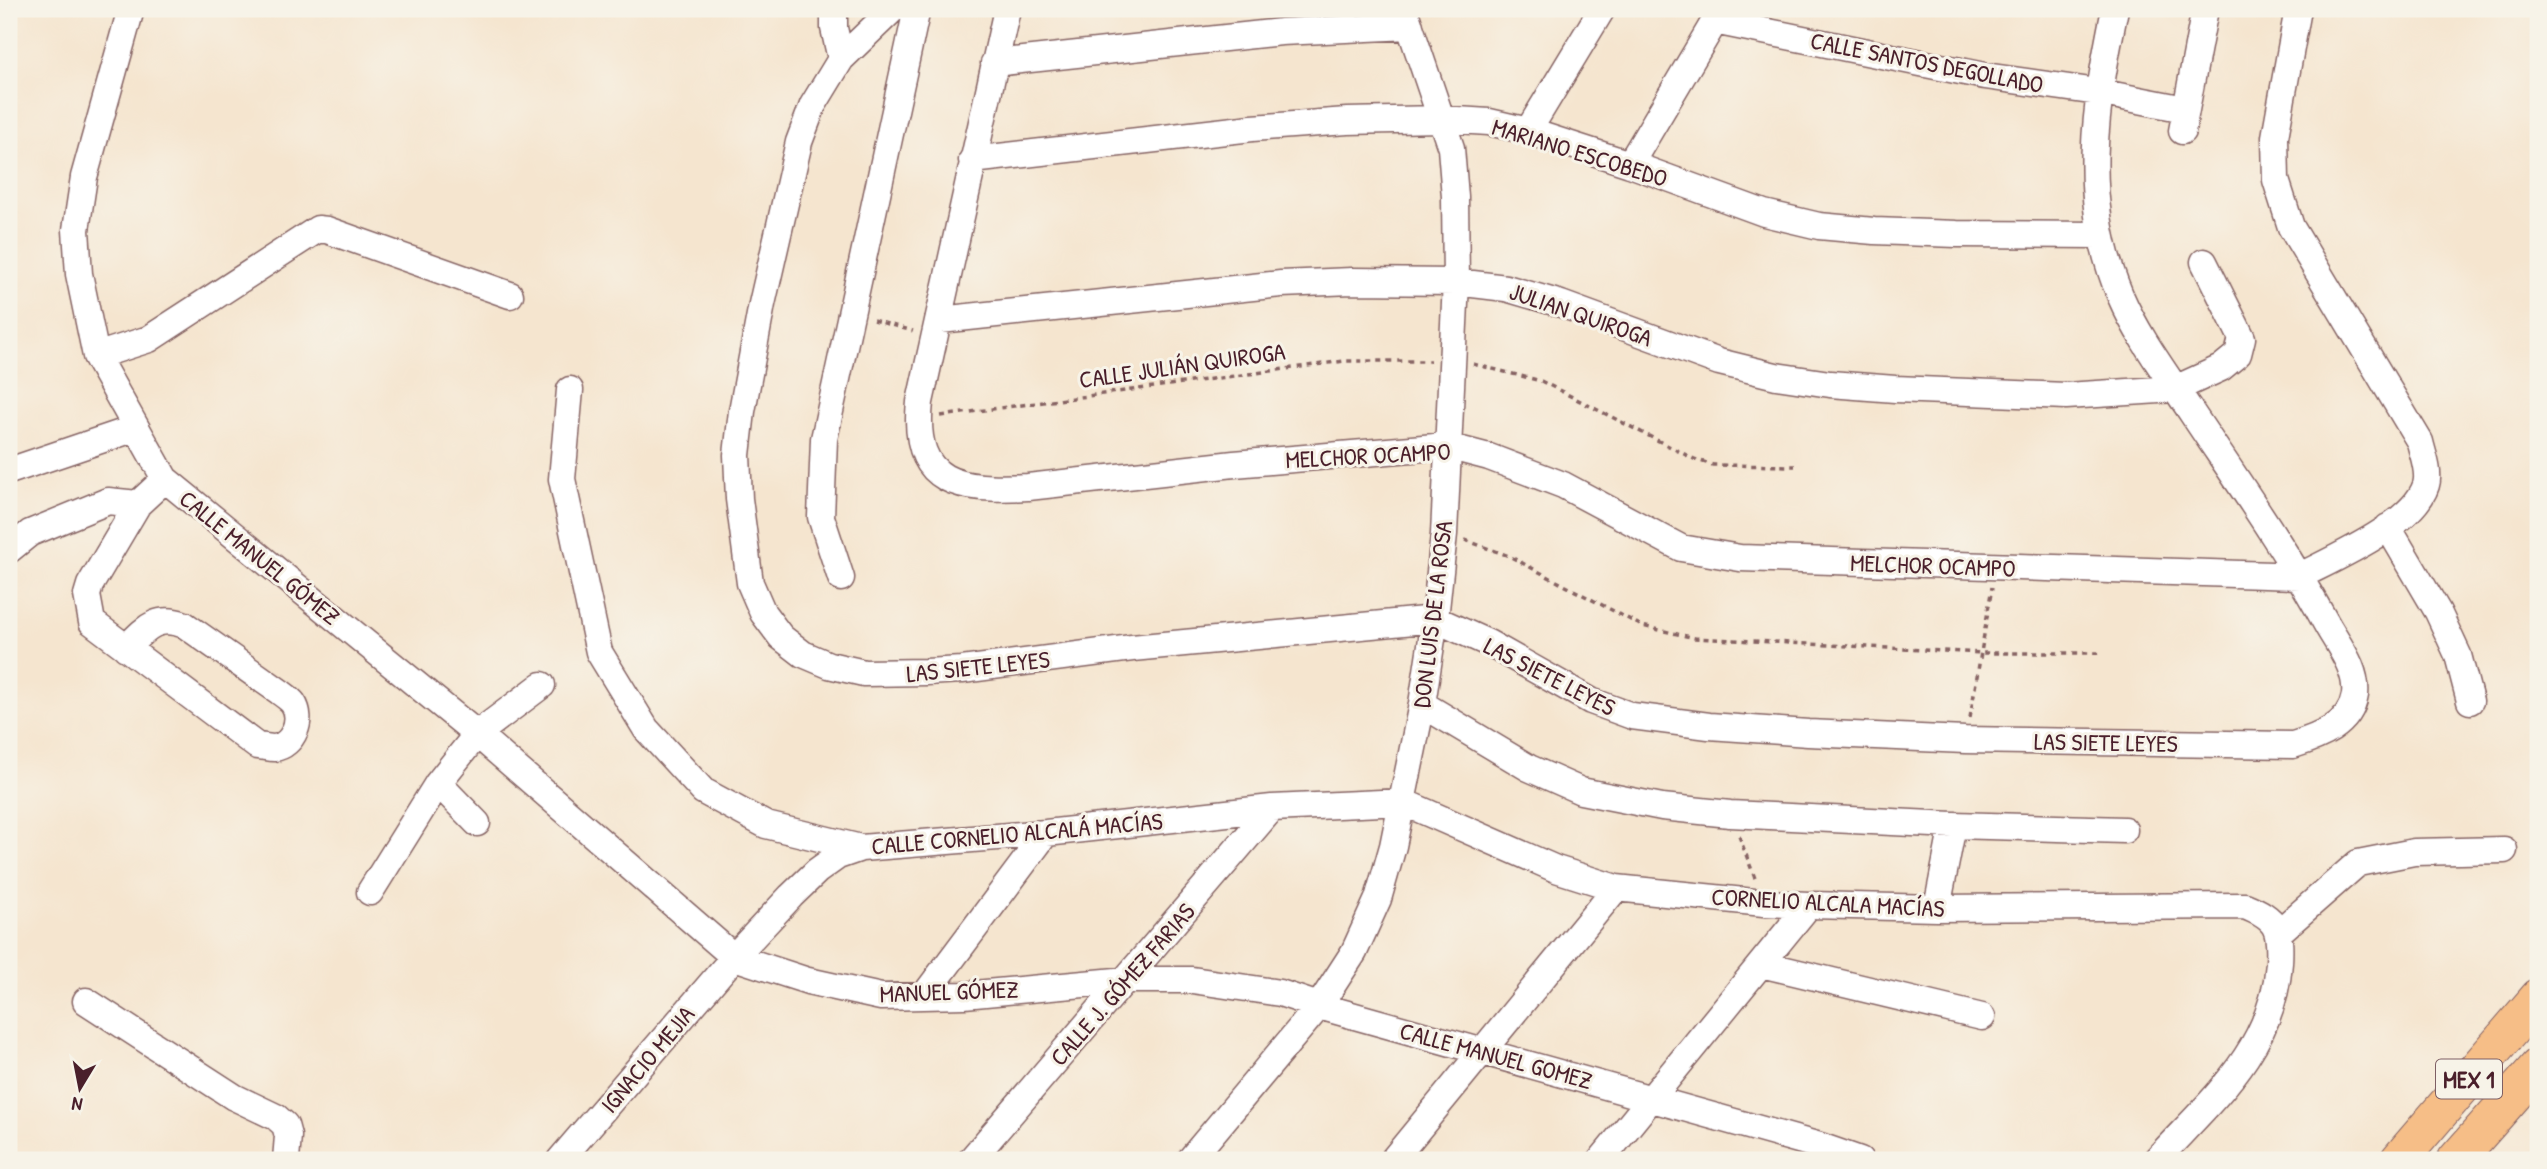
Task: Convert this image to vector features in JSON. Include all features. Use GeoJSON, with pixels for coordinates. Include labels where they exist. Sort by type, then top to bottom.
{"type":"FeatureCollection","features":[{"type":"Feature","properties":{"kind":"highway","name":"MEX 1"},"geometry":{"type":"LineString","coordinates":[[2399,1160],[2538,998]]}},
{"type":"Feature","properties":{"kind":"highway","name":"MEX 1"},"geometry":{"type":"LineString","coordinates":[[2456,1160],[2538,1067]]}},
{"type":"Feature","properties":{"kind":"street","name":"CALLE MANUEL GÓMEZ"},"geometry":{"type":"LineString","coordinates":[[131,9],[84,177],[76,230],[79,274],[96,356],[165,479],[477,734],[734,957]]}},
{"type":"Feature","properties":{"kind":"street"},"geometry":{"type":"LineString","coordinates":[[834,9],[834,28],[841,59]]}},
{"type":"Feature","properties":{"kind":"street","name":"LAS SIETE LEYES"},"geometry":{"type":"LineString","coordinates":[[893,9],[841,59],[813,105],[799,142],[762,304],[742,411],[737,455],[739,499],[750,583],[763,613],[781,637],[803,654],[829,665],[864,673],[895,674],[962,670],[1132,648],[1435,619],[1488,643],[1591,701],[1632,716],[1709,726],[1965,740],[2293,745],[2322,736],[2345,719],[2355,696],[2354,673],[2300,576],[2175,389],[2120,296],[2100,235],[2094,171],[2098,92],[2115,9]]}},
{"type":"Feature","properties":{"kind":"street"},"geometry":{"type":"LineString","coordinates":[[841,578],[821,517],[824,439],[917,9]]}},
{"type":"Feature","properties":{"kind":"street","name":"MELCHOR OCAMPO"},"geometry":{"type":"LineString","coordinates":[[1007,9],[972,160],[918,419],[924,449],[930,463],[939,473],[964,486],[994,489],[1028,487],[1221,465],[1447,446],[1489,457],[1563,485],[1681,548],[1740,558],[2300,576]]}},
{"type":"Feature","properties":{"kind":"street"},"geometry":{"type":"LineString","coordinates":[[1528,131],[1602,9]]}},
{"type":"Feature","properties":{"kind":"street","name":"CALLE SANTOS DEGOLLADO"},"geometry":{"type":"LineString","coordinates":[[1718,15],[1985,76],[2098,92],[2183,120],[2204,9]]}},
{"type":"Feature","properties":{"kind":"street"},"geometry":{"type":"LineString","coordinates":[[2298,9],[2275,137],[2276,180],[2291,227],[2420,442],[2427,483],[2418,503],[2388,527],[2367,542],[2300,576]]}},
{"type":"Feature","properties":{"kind":"street"},"geometry":{"type":"LineString","coordinates":[[1630,164],[1718,15]]}},
{"type":"Feature","properties":{"kind":"street"},"geometry":{"type":"LineString","coordinates":[[994,63],[1407,17]]}},
{"type":"Feature","properties":{"kind":"street","name":"DON LUIS DE LA ROSA"},"geometry":{"type":"LineString","coordinates":[[1190,1160],[1319,1006],[1354,952],[1378,899],[1403,802],[1422,704],[1444,534],[1456,282],[1454,185],[1451,149],[1407,17]]}},
{"type":"Feature","properties":{"kind":"street","name":"MARIANO ESCOBEDO"},"geometry":{"type":"LineString","coordinates":[[972,160],[1252,128],[1347,121],[1441,119],[1489,122],[1528,131],[1630,164],[1764,213],[1819,226],[1957,234],[2100,235]]}},
{"type":"Feature","properties":{"kind":"street"},"geometry":{"type":"LineString","coordinates":[[96,356],[149,339],[318,229],[510,295]]}},
{"type":"Feature","properties":{"kind":"street"},"geometry":{"type":"LineString","coordinates":[[2175,389],[2221,368],[2238,354],[2242,338],[2204,262]]}},
{"type":"Feature","properties":{"kind":"street","name":"JULIAN QUIROGA"},"geometry":{"type":"LineString","coordinates":[[938,328],[1281,284],[1352,281],[1456,282],[1506,288],[1561,304],[1719,362],[1789,378],[1895,389],[2066,396],[2175,389]]}},
{"type":"Feature","properties":{"kind":"street","name":"CALLE CORNELIO ALCALÁ MACÍAS"},"geometry":{"type":"LineString","coordinates":[[570,390],[562,479],[599,652],[646,729],[703,790],[765,825],[861,848],[1046,833],[1272,808],[1403,802]]}},
{"type":"Feature","properties":{"kind":"street"},"geometry":{"type":"LineString","coordinates":[[9,471],[136,428]]}},
{"type":"Feature","properties":{"kind":"street"},"geometry":{"type":"LineString","coordinates":[[126,648],[145,629],[159,621],[172,620],[185,625],[295,704],[298,722],[296,729],[287,744],[274,748],[257,746],[126,648],[92,622],[87,595],[138,504],[165,479]]}},
{"type":"Feature","properties":{"kind":"street"},"geometry":{"type":"LineString","coordinates":[[9,550],[30,533],[108,501],[138,504]]}},
{"type":"Feature","properties":{"kind":"street"},"geometry":{"type":"LineString","coordinates":[[2388,527],[2438,612],[2458,655],[2470,701]]}},
{"type":"Feature","properties":{"kind":"street"},"geometry":{"type":"LineString","coordinates":[[370,892],[438,783],[477,734],[542,685]]}},
{"type":"Feature","properties":{"kind":"street"},"geometry":{"type":"LineString","coordinates":[[1422,704],[1529,768],[1581,791],[1662,807],[1730,814],[2124,830]]}},
{"type":"Feature","properties":{"kind":"street"},"geometry":{"type":"LineString","coordinates":[[438,783],[477,823]]}},
{"type":"Feature","properties":{"kind":"street","name":"CORNELIO ALCALA MACÍAS"},"geometry":{"type":"LineString","coordinates":[[1403,802],[1556,869],[1616,888],[1809,905],[1937,908],[2245,906],[2273,924]]}},
{"type":"Feature","properties":{"kind":"street","name":"CALLE J. GÓMEZ FARIAS"},"geometry":{"type":"LineString","coordinates":[[971,1160],[1272,808]]}},
{"type":"Feature","properties":{"kind":"street"},"geometry":{"type":"LineString","coordinates":[[1937,908],[1953,825]]}},
{"type":"Feature","properties":{"kind":"street"},"geometry":{"type":"LineString","coordinates":[[924,996],[1046,833]]}},
{"type":"Feature","properties":{"kind":"street","name":"IGNACIO MEJIA"},"geometry":{"type":"LineString","coordinates":[[560,1160],[734,957],[817,871],[838,856],[861,848]]}},
{"type":"Feature","properties":{"kind":"street"},"geometry":{"type":"LineString","coordinates":[[2156,1160],[2240,1068],[2254,1048],[2270,1014],[2278,976],[2273,924],[2358,863],[2414,852],[2504,850]]}},
{"type":"Feature","properties":{"kind":"street"},"geometry":{"type":"LineString","coordinates":[[1392,1160],[1616,888]]}},
{"type":"Feature","properties":{"kind":"street"},"geometry":{"type":"LineString","coordinates":[[1601,1160],[1809,905]]}},
{"type":"Feature","properties":{"kind":"street","name":"MANUEL GÓMEZ"},"geometry":{"type":"LineString","coordinates":[[734,957],[808,981],[881,997],[964,995],[1127,980]]}},
{"type":"Feature","properties":{"kind":"street"},"geometry":{"type":"LineString","coordinates":[[1762,964],[1982,1017]]}},
{"type":"Feature","properties":{"kind":"street","name":"CALLE MANUEL GOMEZ"},"geometry":{"type":"LineString","coordinates":[[1127,980],[1192,980],[1280,993],[1653,1098],[1815,1153],[1860,1160]]}},
{"type":"Feature","properties":{"kind":"street"},"geometry":{"type":"LineString","coordinates":[[86,1002],[234,1097],[276,1117],[285,1125],[288,1136],[286,1160]]}},
{"type":"Feature","properties":{"kind":"path"},"geometry":{"type":"LineString","coordinates":[[850,312],[891,327],[938,328]]}},
{"type":"Feature","properties":{"kind":"path","name":"CALLE JULIÁN QUIROGA"},"geometry":{"type":"LineString","coordinates":[[918,419],[1344,361],[1451,361],[1484,366],[1541,381],[1703,462],[1713,465],[1795,466]]}},
{"type":"Feature","properties":{"kind":"path"},"geometry":{"type":"LineString","coordinates":[[1444,534],[1509,556],[1642,626],[1695,638],[1982,653],[2103,653]]}},
{"type":"Feature","properties":{"kind":"path"},"geometry":{"type":"LineString","coordinates":[[1965,740],[1982,653],[1994,568]]}},
{"type":"Feature","properties":{"kind":"path"},"geometry":{"type":"LineString","coordinates":[[1730,814],[1764,903]]}}]}
